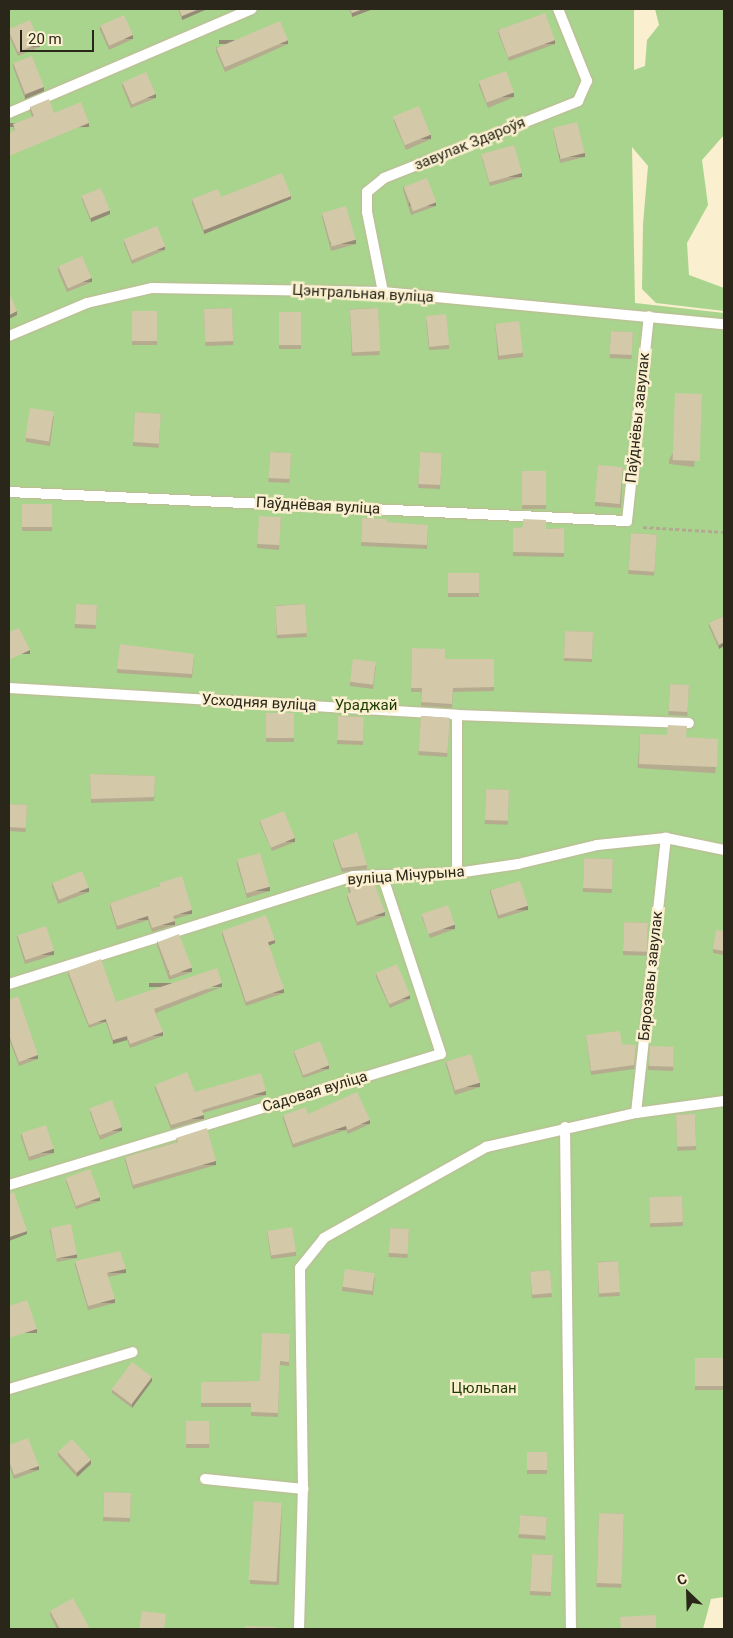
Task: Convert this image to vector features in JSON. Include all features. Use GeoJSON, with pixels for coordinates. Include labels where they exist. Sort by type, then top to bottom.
{"type":"FeatureCollection","features":[{"type":"Feature","properties":{"kind":"lane"},"geometry":{"type":"LineString","coordinates":[[9,113],[252,9]]}},
{"type":"Feature","properties":{"kind":"lane","name":"завулак Здароўя"},"geometry":{"type":"LineString","coordinates":[[383,292],[367,212],[367,192],[384,178],[578,101],[587,81],[558,9]]}},
{"type":"Feature","properties":{"kind":"lane","name":"Цэнтральная вуліца"},"geometry":{"type":"LineString","coordinates":[[9,336],[87,303],[152,288],[383,292],[724,324]]}},
{"type":"Feature","properties":{"kind":"lane","name":"Паўднёвы завулак"},"geometry":{"type":"LineString","coordinates":[[627,521],[649,316]]}},
{"type":"Feature","properties":{"kind":"lane","name":"Паўднёвая вуліца"},"geometry":{"type":"LineString","coordinates":[[9,492],[627,521]]}},
{"type":"Feature","properties":{"kind":"lane","name":"Усходняя вуліца"},"geometry":{"type":"LineString","coordinates":[[9,688],[457,715],[689,723]]}},
{"type":"Feature","properties":{"kind":"lane"},"geometry":{"type":"LineString","coordinates":[[456,873],[457,715]]}},
{"type":"Feature","properties":{"kind":"lane","name":"вуліца Мічурына"},"geometry":{"type":"LineString","coordinates":[[9,984],[353,876],[456,873],[518,864],[597,845],[666,838],[724,850]]}},
{"type":"Feature","properties":{"kind":"lane","name":"Бярозавы завулак"},"geometry":{"type":"LineString","coordinates":[[636,1113],[666,838]]}},
{"type":"Feature","properties":{"kind":"lane","name":"Садовая вуліца"},"geometry":{"type":"LineString","coordinates":[[9,1184],[441,1054],[382,875]]}},
{"type":"Feature","properties":{"kind":"lane"},"geometry":{"type":"LineString","coordinates":[[299,1629],[303,1489],[300,1268],[324,1238],[486,1147],[565,1127],[636,1113],[724,1101]]}},
{"type":"Feature","properties":{"kind":"lane"},"geometry":{"type":"LineString","coordinates":[[565,1127],[571,1629]]}},
{"type":"Feature","properties":{"kind":"lane"},"geometry":{"type":"LineString","coordinates":[[9,1389],[134,1352]]}},
{"type":"Feature","properties":{"kind":"lane"},"geometry":{"type":"LineString","coordinates":[[205,1479],[303,1489]]}},
{"type":"Feature","properties":{"kind":"path"},"geometry":{"type":"LineString","coordinates":[[627,521],[642,527],[724,532]]}},
{"type":"Feature","properties":{"kind":"green space","name":"Ураджай"},"geometry":{"type":"Polygon","coordinates":[[[9,9],[634,9],[634,70],[645,66],[647,40],[659,25],[655,9],[724,9],[724,135],[702,160],[708,205],[687,243],[689,275],[724,288],[724,311],[656,303],[642,289],[643,224],[648,166],[632,147],[635,303],[724,313],[724,1597],[711,1599],[703,1629],[9,1629],[9,9]]]}},
{"type":"Feature","properties":{"kind":"building"},"geometry":{"type":"Polygon","coordinates":[[[179,9],[199,9],[182,16],[179,9]]]}},
{"type":"Feature","properties":{"kind":"building"},"geometry":{"type":"Polygon","coordinates":[[[350,9],[363,9],[352,13],[350,9]]]}},
{"type":"Feature","properties":{"kind":"building"},"geometry":{"type":"Polygon","coordinates":[[[545,13],[555,40],[508,57],[498,30],[545,13]]]}},
{"type":"Feature","properties":{"kind":"building"},"geometry":{"type":"Polygon","coordinates":[[[124,15],[133,35],[109,46],[100,26],[124,15]]]}},
{"type":"Feature","properties":{"kind":"building"},"geometry":{"type":"Polygon","coordinates":[[[30,20],[40,43],[18,52],[9,29],[30,20]]]}},
{"type":"Feature","properties":{"kind":"building"},"geometry":{"type":"Polygon","coordinates":[[[280,21],[288,40],[225,67],[216,48],[280,21]]]}},
{"type":"Feature","properties":{"kind":"building"},"geometry":{"type":"Polygon","coordinates":[[[32,56],[44,87],[25,94],[13,63],[32,56]]]}},
{"type":"Feature","properties":{"kind":"building"},"geometry":{"type":"Polygon","coordinates":[[[506,71],[514,93],[487,103],[479,81],[506,71]]]}},
{"type":"Feature","properties":{"kind":"building"},"geometry":{"type":"Polygon","coordinates":[[[146,72],[156,94],[132,105],[122,83],[146,72]]]}},
{"type":"Feature","properties":{"kind":"building"},"geometry":{"type":"Polygon","coordinates":[[[49,99],[54,113],[81,102],[89,123],[9,156],[9,133],[15,130],[13,124],[34,116],[30,107],[49,99]]]}},
{"type":"Feature","properties":{"kind":"building"},"geometry":{"type":"Polygon","coordinates":[[[419,106],[431,135],[405,145],[393,116],[419,106]]]}},
{"type":"Feature","properties":{"kind":"building"},"geometry":{"type":"Polygon","coordinates":[[[577,122],[585,153],[560,159],[553,128],[577,122]]]}},
{"type":"Feature","properties":{"kind":"building"},"geometry":{"type":"Polygon","coordinates":[[[514,145],[522,173],[489,182],[481,154],[514,145]]]}},
{"type":"Feature","properties":{"kind":"building"},"geometry":{"type":"Polygon","coordinates":[[[282,173],[291,196],[204,230],[192,199],[218,189],[221,197],[282,173]]]}},
{"type":"Feature","properties":{"kind":"building"},"geometry":{"type":"Polygon","coordinates":[[[427,178],[436,202],[413,211],[404,187],[427,178]]]}},
{"type":"Feature","properties":{"kind":"building"},"geometry":{"type":"Polygon","coordinates":[[[101,188],[110,210],[91,218],[82,196],[101,188]]]}},
{"type":"Feature","properties":{"kind":"building"},"geometry":{"type":"Polygon","coordinates":[[[346,206],[356,240],[332,247],[322,213],[346,206]]]}},
{"type":"Feature","properties":{"kind":"building"},"geometry":{"type":"Polygon","coordinates":[[[157,226],[165,246],[132,260],[124,239],[157,226]]]}},
{"type":"Feature","properties":{"kind":"building"},"geometry":{"type":"Polygon","coordinates":[[[82,256],[92,278],[68,289],[58,267],[82,256]]]}},
{"type":"Feature","properties":{"kind":"building"},"geometry":{"type":"Polygon","coordinates":[[[9,292],[17,311],[9,315],[9,292]]]}},
{"type":"Feature","properties":{"kind":"building"},"geometry":{"type":"Polygon","coordinates":[[[232,308],[233,341],[205,342],[204,309],[232,308]]]}},
{"type":"Feature","properties":{"kind":"building"},"geometry":{"type":"Polygon","coordinates":[[[378,308],[380,351],[352,352],[350,309],[378,308]]]}},
{"type":"Feature","properties":{"kind":"building"},"geometry":{"type":"Polygon","coordinates":[[[132,311],[157,311],[157,341],[132,341],[132,311]]]}},
{"type":"Feature","properties":{"kind":"building"},"geometry":{"type":"Polygon","coordinates":[[[279,312],[301,312],[301,345],[279,345],[279,312]]]}},
{"type":"Feature","properties":{"kind":"building"},"geometry":{"type":"Polygon","coordinates":[[[446,314],[449,345],[429,347],[426,316],[446,314]]]}},
{"type":"Feature","properties":{"kind":"building"},"geometry":{"type":"Polygon","coordinates":[[[519,321],[523,353],[499,356],[495,324],[519,321]]]}},
{"type":"Feature","properties":{"kind":"building"},"geometry":{"type":"Polygon","coordinates":[[[611,331],[633,332],[632,355],[610,354],[611,331]]]}},
{"type":"Feature","properties":{"kind":"building"},"geometry":{"type":"Polygon","coordinates":[[[675,393],[702,394],[700,461],[673,460],[675,393]]]}},
{"type":"Feature","properties":{"kind":"building"},"geometry":{"type":"Polygon","coordinates":[[[30,408],[54,412],[49,441],[25,438],[30,408]]]}},
{"type":"Feature","properties":{"kind":"building"},"geometry":{"type":"Polygon","coordinates":[[[135,412],[161,414],[159,444],[133,442],[135,412]]]}},
{"type":"Feature","properties":{"kind":"building"},"geometry":{"type":"Polygon","coordinates":[[[270,452],[291,453],[290,479],[269,478],[270,452]]]}},
{"type":"Feature","properties":{"kind":"building"},"geometry":{"type":"Polygon","coordinates":[[[420,452],[442,453],[440,485],[418,484],[420,452]]]}},
{"type":"Feature","properties":{"kind":"building"},"geometry":{"type":"Polygon","coordinates":[[[598,465],[623,467],[620,504],[595,502],[598,465]]]}},
{"type":"Feature","properties":{"kind":"building"},"geometry":{"type":"Polygon","coordinates":[[[522,471],[546,471],[546,505],[522,505],[522,471]]]}},
{"type":"Feature","properties":{"kind":"building"},"geometry":{"type":"Polygon","coordinates":[[[22,504],[52,504],[52,527],[22,527],[22,504]]]}},
{"type":"Feature","properties":{"kind":"building"},"geometry":{"type":"Polygon","coordinates":[[[259,516],[281,517],[280,545],[258,544],[259,516]]]}},
{"type":"Feature","properties":{"kind":"building"},"geometry":{"type":"Polygon","coordinates":[[[362,518],[387,519],[387,522],[428,525],[427,545],[361,542],[362,518]]]}},
{"type":"Feature","properties":{"kind":"building"},"geometry":{"type":"Polygon","coordinates":[[[523,519],[546,520],[546,529],[564,528],[564,553],[513,552],[513,528],[523,527],[523,519]]]}},
{"type":"Feature","properties":{"kind":"building"},"geometry":{"type":"Polygon","coordinates":[[[631,533],[657,535],[654,572],[628,570],[631,533]]]}},
{"type":"Feature","properties":{"kind":"building"},"geometry":{"type":"Polygon","coordinates":[[[448,573],[479,573],[479,593],[448,593],[448,573]]]}},
{"type":"Feature","properties":{"kind":"building"},"geometry":{"type":"Polygon","coordinates":[[[76,604],[97,605],[96,625],[75,624],[76,604]]]}},
{"type":"Feature","properties":{"kind":"building"},"geometry":{"type":"Polygon","coordinates":[[[305,604],[307,633],[277,635],[275,606],[305,604]]]}},
{"type":"Feature","properties":{"kind":"building"},"geometry":{"type":"Polygon","coordinates":[[[724,616],[724,642],[719,645],[709,623],[724,616]]]}},
{"type":"Feature","properties":{"kind":"building"},"geometry":{"type":"Polygon","coordinates":[[[19,628],[30,650],[9,660],[9,632],[19,628]]]}},
{"type":"Feature","properties":{"kind":"building"},"geometry":{"type":"Polygon","coordinates":[[[565,631],[593,632],[592,659],[564,658],[565,631]]]}},
{"type":"Feature","properties":{"kind":"building"},"geometry":{"type":"Polygon","coordinates":[[[120,644],[194,654],[192,674],[117,669],[120,644]]]}},
{"type":"Feature","properties":{"kind":"building"},"geometry":{"type":"Polygon","coordinates":[[[412,648],[445,649],[445,659],[494,659],[494,687],[453,688],[452,704],[421,702],[422,688],[411,688],[412,648]]]}},
{"type":"Feature","properties":{"kind":"building"},"geometry":{"type":"Polygon","coordinates":[[[353,659],[376,662],[373,685],[350,682],[353,659]]]}},
{"type":"Feature","properties":{"kind":"building"},"geometry":{"type":"Polygon","coordinates":[[[670,684],[689,685],[688,712],[669,711],[670,684]]]}},
{"type":"Feature","properties":{"kind":"building"},"geometry":{"type":"Polygon","coordinates":[[[266,713],[294,713],[294,738],[266,738],[266,713]]]}},
{"type":"Feature","properties":{"kind":"building"},"geometry":{"type":"Polygon","coordinates":[[[338,716],[364,717],[363,741],[337,740],[338,716]]]}},
{"type":"Feature","properties":{"kind":"building"},"geometry":{"type":"Polygon","coordinates":[[[421,716],[450,718],[447,753],[419,751],[421,716]]]}},
{"type":"Feature","properties":{"kind":"building"},"geometry":{"type":"Polygon","coordinates":[[[668,725],[687,726],[686,737],[718,739],[717,767],[639,764],[640,734],[667,735],[668,725]]]}},
{"type":"Feature","properties":{"kind":"building"},"geometry":{"type":"Polygon","coordinates":[[[90,774],[155,776],[154,797],[91,799],[90,774]]]}},
{"type":"Feature","properties":{"kind":"building"},"geometry":{"type":"Polygon","coordinates":[[[486,789],[509,790],[508,821],[485,820],[486,789]]]}},
{"type":"Feature","properties":{"kind":"building"},"geometry":{"type":"Polygon","coordinates":[[[9,804],[27,805],[26,828],[9,827],[9,804]]]}},
{"type":"Feature","properties":{"kind":"building"},"geometry":{"type":"Polygon","coordinates":[[[284,811],[295,838],[271,848],[260,821],[284,811]]]}},
{"type":"Feature","properties":{"kind":"building"},"geometry":{"type":"Polygon","coordinates":[[[357,832],[367,865],[342,868],[333,841],[357,832]]]}},
{"type":"Feature","properties":{"kind":"building"},"geometry":{"type":"Polygon","coordinates":[[[260,853],[270,887],[247,893],[237,860],[260,853]]]}},
{"type":"Feature","properties":{"kind":"building"},"geometry":{"type":"Polygon","coordinates":[[[584,858],[613,859],[612,889],[583,888],[584,858]]]}},
{"type":"Feature","properties":{"kind":"building"},"geometry":{"type":"Polygon","coordinates":[[[82,871],[89,888],[59,900],[52,883],[82,871]]]}},
{"type":"Feature","properties":{"kind":"building"},"geometry":{"type":"Polygon","coordinates":[[[182,876],[192,910],[173,916],[175,921],[152,928],[148,916],[117,926],[110,903],[160,886],[159,883],[182,876]]]}},
{"type":"Feature","properties":{"kind":"building"},"geometry":{"type":"Polygon","coordinates":[[[372,878],[385,912],[357,922],[347,894],[351,892],[347,881],[372,878]]]}},
{"type":"Feature","properties":{"kind":"building"},"geometry":{"type":"Polygon","coordinates":[[[520,881],[528,906],[499,915],[491,891],[520,881]]]}},
{"type":"Feature","properties":{"kind":"building"},"geometry":{"type":"Polygon","coordinates":[[[448,905],[455,925],[428,934],[422,914],[448,905]]]}},
{"type":"Feature","properties":{"kind":"building"},"geometry":{"type":"Polygon","coordinates":[[[266,915],[275,940],[268,942],[284,989],[246,1002],[222,931],[266,915]]]}},
{"type":"Feature","properties":{"kind":"building"},"geometry":{"type":"Polygon","coordinates":[[[624,922],[648,923],[647,952],[623,951],[624,922]]]}},
{"type":"Feature","properties":{"kind":"building"},"geometry":{"type":"Polygon","coordinates":[[[46,926],[54,951],[26,960],[17,935],[46,926]]]}},
{"type":"Feature","properties":{"kind":"building"},"geometry":{"type":"Polygon","coordinates":[[[716,930],[724,931],[724,951],[713,949],[716,930]]]}},
{"type":"Feature","properties":{"kind":"building"},"geometry":{"type":"Polygon","coordinates":[[[179,934],[192,968],[170,976],[158,942],[179,934]]]}},
{"type":"Feature","properties":{"kind":"building"},"geometry":{"type":"Polygon","coordinates":[[[101,959],[116,1002],[217,968],[222,983],[154,1009],[163,1032],[130,1044],[127,1036],[113,1040],[106,1019],[89,1025],[68,971],[101,959]]]}},
{"type":"Feature","properties":{"kind":"building"},"geometry":{"type":"Polygon","coordinates":[[[397,964],[410,995],[389,1004],[376,973],[397,964]]]}},
{"type":"Feature","properties":{"kind":"building"},"geometry":{"type":"Polygon","coordinates":[[[18,996],[38,1055],[19,1062],[9,1035],[9,1000],[18,996]]]}},
{"type":"Feature","properties":{"kind":"building"},"geometry":{"type":"Polygon","coordinates":[[[620,1031],[622,1044],[636,1045],[634,1065],[591,1071],[586,1035],[620,1031]]]}},
{"type":"Feature","properties":{"kind":"building"},"geometry":{"type":"Polygon","coordinates":[[[320,1041],[329,1065],[303,1075],[294,1051],[320,1041]]]}},
{"type":"Feature","properties":{"kind":"building"},"geometry":{"type":"Polygon","coordinates":[[[650,1046],[674,1047],[673,1067],[649,1066],[650,1046]]]}},
{"type":"Feature","properties":{"kind":"building"},"geometry":{"type":"Polygon","coordinates":[[[471,1054],[480,1083],[455,1090],[446,1062],[471,1054]]]}},
{"type":"Feature","properties":{"kind":"building"},"geometry":{"type":"Polygon","coordinates":[[[187,1072],[195,1092],[261,1073],[266,1091],[202,1110],[204,1115],[171,1125],[155,1085],[187,1072]]]}},
{"type":"Feature","properties":{"kind":"building"},"geometry":{"type":"Polygon","coordinates":[[[357,1092],[370,1120],[348,1130],[346,1126],[293,1144],[283,1115],[306,1107],[308,1114],[357,1092]]]}},
{"type":"Feature","properties":{"kind":"building"},"geometry":{"type":"Polygon","coordinates":[[[112,1100],[122,1127],[99,1135],[89,1108],[112,1100]]]}},
{"type":"Feature","properties":{"kind":"building"},"geometry":{"type":"Polygon","coordinates":[[[695,1114],[696,1146],[677,1147],[676,1115],[695,1114]]]}},
{"type":"Feature","properties":{"kind":"building"},"geometry":{"type":"Polygon","coordinates":[[[46,1125],[54,1149],[29,1157],[21,1133],[46,1125]]]}},
{"type":"Feature","properties":{"kind":"building"},"geometry":{"type":"Polygon","coordinates":[[[207,1128],[216,1161],[133,1185],[125,1157],[178,1142],[176,1138],[207,1128]]]}},
{"type":"Feature","properties":{"kind":"building"},"geometry":{"type":"Polygon","coordinates":[[[90,1169],[100,1197],[76,1206],[66,1178],[90,1169]]]}},
{"type":"Feature","properties":{"kind":"building"},"geometry":{"type":"Polygon","coordinates":[[[14,1192],[27,1231],[9,1237],[9,1194],[14,1192]]]}},
{"type":"Feature","properties":{"kind":"building"},"geometry":{"type":"Polygon","coordinates":[[[682,1196],[683,1222],[650,1223],[649,1197],[682,1196]]]}},
{"type":"Feature","properties":{"kind":"building"},"geometry":{"type":"Polygon","coordinates":[[[71,1224],[77,1254],[56,1258],[50,1228],[71,1224]]]}},
{"type":"Feature","properties":{"kind":"building"},"geometry":{"type":"Polygon","coordinates":[[[292,1227],[296,1252],[271,1256],[267,1231],[292,1227]]]}},
{"type":"Feature","properties":{"kind":"building"},"geometry":{"type":"Polygon","coordinates":[[[390,1228],[409,1229],[408,1254],[389,1253],[390,1228]]]}},
{"type":"Feature","properties":{"kind":"building"},"geometry":{"type":"Polygon","coordinates":[[[120,1251],[126,1269],[107,1273],[115,1299],[88,1306],[75,1261],[120,1251]]]}},
{"type":"Feature","properties":{"kind":"building"},"geometry":{"type":"Polygon","coordinates":[[[618,1261],[620,1292],[599,1293],[597,1262],[618,1261]]]}},
{"type":"Feature","properties":{"kind":"building"},"geometry":{"type":"Polygon","coordinates":[[[345,1269],[375,1273],[372,1291],[342,1287],[345,1269]]]}},
{"type":"Feature","properties":{"kind":"building"},"geometry":{"type":"Polygon","coordinates":[[[550,1270],[552,1293],[532,1295],[530,1272],[550,1270]]]}},
{"type":"Feature","properties":{"kind":"building"},"geometry":{"type":"Polygon","coordinates":[[[27,1300],[37,1329],[9,1338],[9,1306],[27,1300]]]}},
{"type":"Feature","properties":{"kind":"building"},"geometry":{"type":"Polygon","coordinates":[[[262,1333],[290,1334],[289,1362],[280,1361],[278,1413],[251,1412],[251,1403],[201,1403],[201,1382],[260,1381],[262,1333]]]}},
{"type":"Feature","properties":{"kind":"building"},"geometry":{"type":"Polygon","coordinates":[[[695,1358],[724,1358],[724,1386],[695,1386],[695,1358]]]}},
{"type":"Feature","properties":{"kind":"building"},"geometry":{"type":"Polygon","coordinates":[[[132,1362],[152,1377],[132,1404],[112,1389],[132,1362]]]}},
{"type":"Feature","properties":{"kind":"building"},"geometry":{"type":"Polygon","coordinates":[[[186,1421],[209,1421],[209,1444],[186,1444],[186,1421]]]}},
{"type":"Feature","properties":{"kind":"building"},"geometry":{"type":"Polygon","coordinates":[[[28,1438],[39,1466],[14,1475],[9,1461],[9,1445],[28,1438]]]}},
{"type":"Feature","properties":{"kind":"building"},"geometry":{"type":"Polygon","coordinates":[[[72,1439],[91,1460],[77,1473],[58,1452],[72,1439]]]}},
{"type":"Feature","properties":{"kind":"building"},"geometry":{"type":"Polygon","coordinates":[[[527,1452],[547,1452],[547,1470],[527,1470],[527,1452]]]}},
{"type":"Feature","properties":{"kind":"building"},"geometry":{"type":"Polygon","coordinates":[[[104,1492],[131,1493],[130,1518],[103,1517],[104,1492]]]}},
{"type":"Feature","properties":{"kind":"building"},"geometry":{"type":"Polygon","coordinates":[[[254,1501],[282,1503],[276,1582],[248,1580],[254,1501]]]}},
{"type":"Feature","properties":{"kind":"building"},"geometry":{"type":"Polygon","coordinates":[[[599,1513],[624,1514],[622,1584],[597,1583],[599,1513]]]}},
{"type":"Feature","properties":{"kind":"building"},"geometry":{"type":"Polygon","coordinates":[[[520,1515],[547,1517],[546,1536],[519,1534],[520,1515]]]}},
{"type":"Feature","properties":{"kind":"building"},"geometry":{"type":"Polygon","coordinates":[[[532,1554],[553,1555],[551,1592],[530,1591],[532,1554]]]}},
{"type":"Feature","properties":{"kind":"building"},"geometry":{"type":"Polygon","coordinates":[[[73,1598],[90,1629],[60,1629],[50,1611],[73,1598]]]}},
{"type":"Feature","properties":{"kind":"building"},"geometry":{"type":"Polygon","coordinates":[[[142,1611],[166,1614],[164,1629],[139,1629],[142,1611]]]}},
{"type":"Feature","properties":{"kind":"building"},"geometry":{"type":"Polygon","coordinates":[[[656,1615],[656,1629],[621,1629],[620,1617],[656,1615]]]}},
{"type":"Feature","properties":{"kind":"building"},"geometry":{"type":"Polygon","coordinates":[[[245,1626],[276,1627],[276,1629],[245,1629],[245,1626]]]}},
{"type":"Feature","properties":{"kind":"park label","name":"Цюльпан"},"geometry":{"type":"Point","coordinates":[484,1389]}}]}
